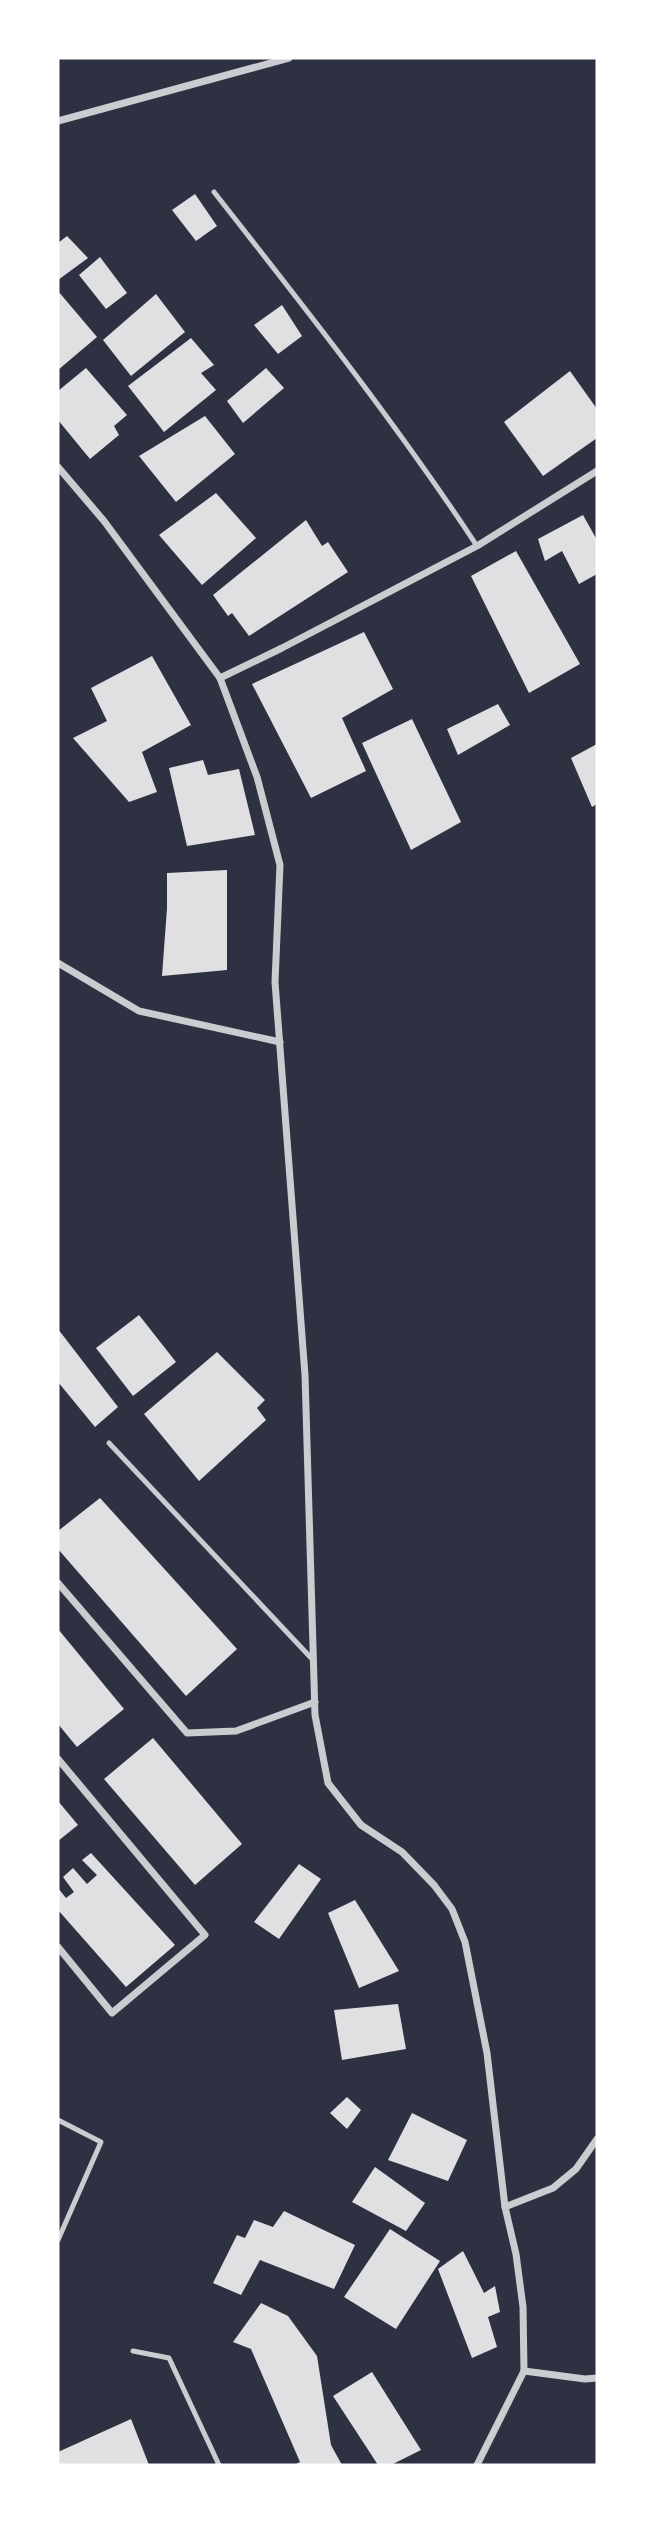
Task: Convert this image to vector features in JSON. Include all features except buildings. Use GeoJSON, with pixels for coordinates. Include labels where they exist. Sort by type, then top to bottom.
{"type":"FeatureCollection","features":[{"type":"Feature","properties":{"kind":"street"},"geometry":{"type":"LineString","coordinates":[[58,121],[289,58]]}},
{"type":"Feature","properties":{"kind":"street"},"geometry":{"type":"LineString","coordinates":[[58,467],[104,521],[220,678],[257,777],[280,865],[275,982],[305,1375],[315,1715],[328,1783],[361,1825],[402,1852],[434,1885],[452,1909],[465,1942],[487,2053],[505,2207],[516,2254],[523,2307],[524,2371],[477,2465]]}},
{"type":"Feature","properties":{"kind":"street"},"geometry":{"type":"LineString","coordinates":[[220,678],[477,546],[597,471]]}},
{"type":"Feature","properties":{"kind":"street"},"geometry":{"type":"LineString","coordinates":[[58,963],[139,1011],[280,1042]]}},
{"type":"Feature","properties":{"kind":"street"},"geometry":{"type":"LineString","coordinates":[[58,1583],[187,1732],[236,1731],[315,1702]]}},
{"type":"Feature","properties":{"kind":"street"},"geometry":{"type":"LineString","coordinates":[[58,1759],[205,1935],[112,2013],[58,1947]]}},
{"type":"Feature","properties":{"kind":"street"},"geometry":{"type":"LineString","coordinates":[[505,2207],[553,2189],[576,2169],[597,2139]]}},
{"type":"Feature","properties":{"kind":"street"},"geometry":{"type":"LineString","coordinates":[[524,2371],[585,2379],[597,2378]]}},
{"type":"Feature","properties":{"kind":"lane"},"geometry":{"type":"LineString","coordinates":[[214,192],[337,349],[477,546]]}},
{"type":"Feature","properties":{"kind":"lane"},"geometry":{"type":"LineString","coordinates":[[109,1443],[313,1660]]}},
{"type":"Feature","properties":{"kind":"lane"},"geometry":{"type":"LineString","coordinates":[[58,2120],[101,2142],[58,2240]]}},
{"type":"Feature","properties":{"kind":"lane"},"geometry":{"type":"LineString","coordinates":[[133,2351],[169,2358],[219,2465]]}}]}
